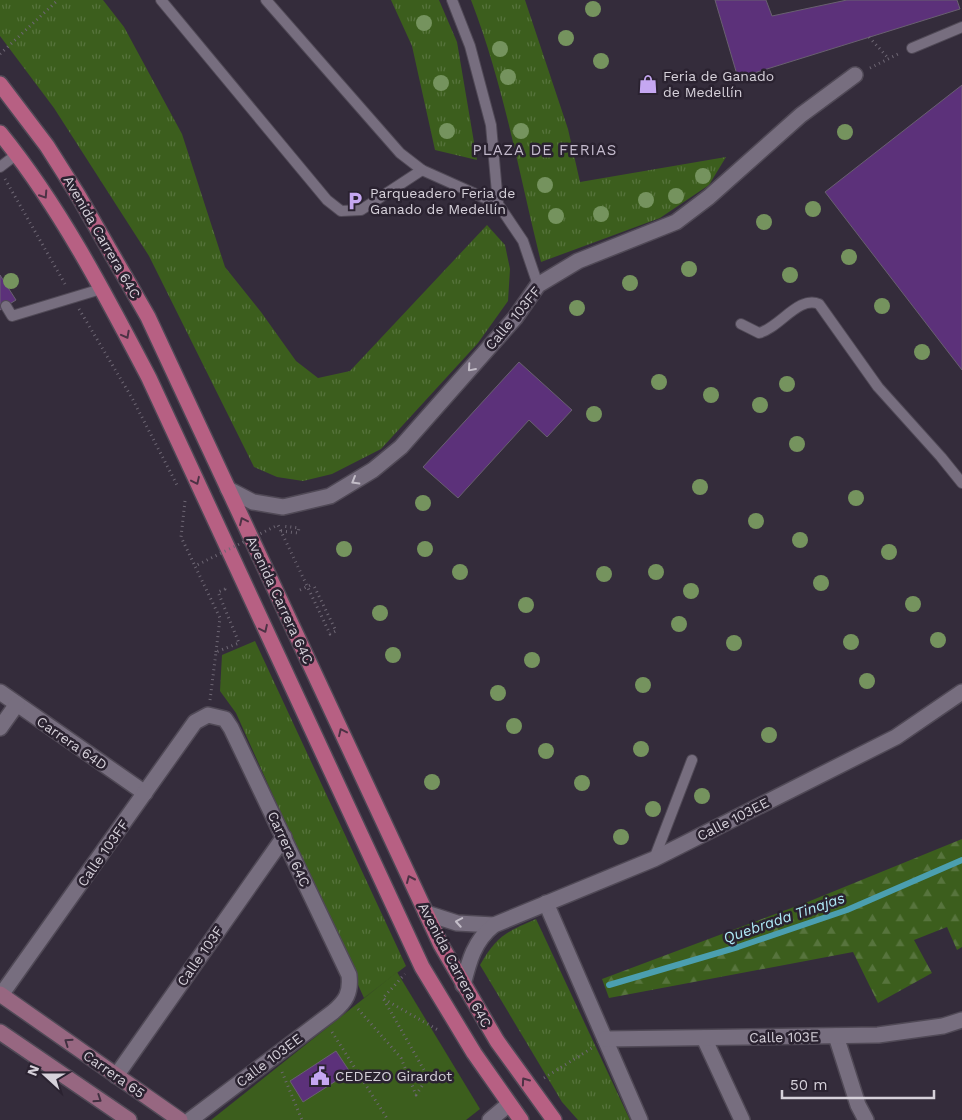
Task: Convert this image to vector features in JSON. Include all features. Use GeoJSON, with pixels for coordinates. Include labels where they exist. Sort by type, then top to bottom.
{"type":"FeatureCollection","features":[{"type":"Feature","properties":{"kind":"main road","name":"Avenida Carrera 64C"},"geometry":{"type":"LineString","coordinates":[[0,84],[47,146],[128,280],[148,317],[426,913],[463,985],[497,1041],[554,1120]]}},
{"type":"Feature","properties":{"kind":"main road","name":"Avenida Carrera 64C"},"geometry":{"type":"LineString","coordinates":[[0,133],[17,154],[70,236],[149,378],[422,967],[449,1014],[509,1104],[522,1120]]}},
{"type":"Feature","properties":{"kind":"main road","name":"Carrera 65"},"geometry":{"type":"LineString","coordinates":[[1,995],[180,1120]]}},
{"type":"Feature","properties":{"kind":"main road"},"geometry":{"type":"LineString","coordinates":[[0,1032],[129,1120]]}},
{"type":"Feature","properties":{"kind":"street","name":"Calle 103FF"},"geometry":{"type":"LineString","coordinates":[[228,489],[253,502],[284,507],[330,496],[373,470],[400,447],[515,318],[538,285],[578,261],[676,222],[709,197],[801,114],[855,75]]}},
{"type":"Feature","properties":{"kind":"street","name":"Carrera 64D"},"geometry":{"type":"LineString","coordinates":[[0,692],[145,794]]}},
{"type":"Feature","properties":{"kind":"street","name":"Calle 103EE"},"geometry":{"type":"LineString","coordinates":[[463,985],[475,945],[494,925],[654,859],[896,737],[962,692]]}},
{"type":"Feature","properties":{"kind":"street"},"geometry":{"type":"LineString","coordinates":[[0,728],[17,704]]}},
{"type":"Feature","properties":{"kind":"street","name":"Calle 103FF"},"geometry":{"type":"LineString","coordinates":[[1,995],[195,722],[208,715]]}},
{"type":"Feature","properties":{"kind":"street","name":"Carrera 64C"},"geometry":{"type":"LineString","coordinates":[[208,715],[225,719],[231,728],[349,975],[350,987],[347,998]]}},
{"type":"Feature","properties":{"kind":"street","name":"Calle 103F"},"geometry":{"type":"LineString","coordinates":[[116,1076],[284,837]]}},
{"type":"Feature","properties":{"kind":"street"},"geometry":{"type":"LineString","coordinates":[[546,903],[640,1120]]}},
{"type":"Feature","properties":{"kind":"street","name":"Calle 103EE"},"geometry":{"type":"LineString","coordinates":[[426,913],[457,923],[494,925]]}},
{"type":"Feature","properties":{"kind":"street","name":"Calle 103EE"},"geometry":{"type":"LineString","coordinates":[[190,1120],[324,1019],[347,998]]}},
{"type":"Feature","properties":{"kind":"street","name":"Calle 103E"},"geometry":{"type":"LineString","coordinates":[[605,1040],[836,1036],[911,1032],[962,1020]]}},
{"type":"Feature","properties":{"kind":"street"},"geometry":{"type":"LineString","coordinates":[[836,1036],[858,1105],[866,1120]]}},
{"type":"Feature","properties":{"kind":"street"},"geometry":{"type":"LineString","coordinates":[[704,1038],[742,1120]]}},
{"type":"Feature","properties":{"kind":"street"},"geometry":{"type":"LineString","coordinates":[[490,1120],[509,1104]]}},
{"type":"Feature","properties":{"kind":"lane"},"geometry":{"type":"LineString","coordinates":[[161,0],[327,200],[341,211],[361,210],[422,170]]}},
{"type":"Feature","properties":{"kind":"lane"},"geometry":{"type":"LineString","coordinates":[[266,0],[400,153],[422,170],[498,204]]}},
{"type":"Feature","properties":{"kind":"lane"},"geometry":{"type":"LineString","coordinates":[[452,0],[470,46],[491,125],[498,204],[523,241],[538,285]]}},
{"type":"Feature","properties":{"kind":"lane"},"geometry":{"type":"LineString","coordinates":[[912,48],[962,28]]}},
{"type":"Feature","properties":{"kind":"lane"},"geometry":{"type":"LineString","coordinates":[[0,166],[17,154]]}},
{"type":"Feature","properties":{"kind":"lane"},"geometry":{"type":"LineString","coordinates":[[6,306],[12,316],[101,289]]}},
{"type":"Feature","properties":{"kind":"lane"},"geometry":{"type":"LineString","coordinates":[[741,324],[758,333],[774,327],[804,303],[814,302],[819,304],[878,387],[962,483]]}},
{"type":"Feature","properties":{"kind":"lane"},"geometry":{"type":"LineString","coordinates":[[654,859],[692,760]]}},
{"type":"Feature","properties":{"kind":"path"},"geometry":{"type":"LineString","coordinates":[[0,54],[58,0]]}},
{"type":"Feature","properties":{"kind":"path"},"geometry":{"type":"LineString","coordinates":[[869,37],[889,59]]}},
{"type":"Feature","properties":{"kind":"path"},"geometry":{"type":"LineString","coordinates":[[855,75],[912,48]]}},
{"type":"Feature","properties":{"kind":"path"},"geometry":{"type":"LineString","coordinates":[[0,173],[132,398],[189,509]]}},
{"type":"Feature","properties":{"kind":"path"},"geometry":{"type":"LineString","coordinates":[[185,501],[181,537],[220,618],[208,715]]}},
{"type":"Feature","properties":{"kind":"path"},"geometry":{"type":"LineString","coordinates":[[195,566],[278,525],[299,528],[298,533],[281,531]]}},
{"type":"Feature","properties":{"kind":"path"},"geometry":{"type":"LineString","coordinates":[[278,525],[330,634],[336,631],[313,584],[300,590]]}},
{"type":"Feature","properties":{"kind":"path"},"geometry":{"type":"LineString","coordinates":[[209,553],[213,562]]}},
{"type":"Feature","properties":{"kind":"path"},"geometry":{"type":"LineString","coordinates":[[216,652],[239,643],[218,592],[225,589],[221,580]]}},
{"type":"Feature","properties":{"kind":"path"},"geometry":{"type":"LineString","coordinates":[[383,998],[405,974]]}},
{"type":"Feature","properties":{"kind":"path"},"geometry":{"type":"LineString","coordinates":[[347,998],[401,1058],[416,1095],[428,1077],[383,998]]}},
{"type":"Feature","properties":{"kind":"path"},"geometry":{"type":"LineString","coordinates":[[383,998],[438,1030]]}},
{"type":"Feature","properties":{"kind":"path"},"geometry":{"type":"LineString","coordinates":[[324,1019],[388,1120]]}},
{"type":"Feature","properties":{"kind":"path"},"geometry":{"type":"LineString","coordinates":[[529,1087],[605,1040]]}},
{"type":"Feature","properties":{"kind":"path"},"geometry":{"type":"LineString","coordinates":[[274,1056],[302,1120]]}},
{"type":"Feature","properties":{"kind":"green space"},"geometry":{"type":"Polygon","coordinates":[[[0,0],[103,0],[124,27],[182,134],[225,267],[261,312],[296,361],[318,378],[350,371],[487,225],[505,245],[510,269],[508,301],[478,343],[381,449],[332,474],[303,481],[277,477],[254,467],[149,256],[54,108],[0,36],[0,0]]]}},
{"type":"Feature","properties":{"kind":"green space"},"geometry":{"type":"Polygon","coordinates":[[[391,0],[439,0],[457,42],[477,160],[435,150],[412,46],[391,0]]]}},
{"type":"Feature","properties":{"kind":"green space"},"geometry":{"type":"Polygon","coordinates":[[[471,0],[525,0],[568,129],[580,182],[726,157],[709,185],[660,218],[541,262],[502,97],[483,32],[471,0]]]}},
{"type":"Feature","properties":{"kind":"green space"},"geometry":{"type":"Polygon","coordinates":[[[255,641],[406,966],[364,998],[236,713],[220,691],[222,655],[255,641]]]}},
{"type":"Feature","properties":{"kind":"green space"},"geometry":{"type":"Polygon","coordinates":[[[962,839],[962,947],[957,950],[947,927],[914,940],[932,973],[878,1003],[853,952],[609,998],[602,979],[810,901],[962,839]]]}},
{"type":"Feature","properties":{"kind":"green space"},"geometry":{"type":"Polygon","coordinates":[[[536,919],[630,1120],[578,1120],[562,1102],[480,965],[492,947],[503,936],[536,919]]]}},
{"type":"Feature","properties":{"kind":"green space"},"geometry":{"type":"Polygon","coordinates":[[[397,972],[480,1109],[466,1120],[211,1120],[397,972]]]}},
{"type":"Feature","properties":{"kind":"building"},"geometry":{"type":"Polygon","coordinates":[[[715,0],[766,0],[772,16],[847,0],[957,0],[960,9],[738,78],[715,0]]]}},
{"type":"Feature","properties":{"kind":"building"},"geometry":{"type":"Polygon","coordinates":[[[962,85],[962,370],[825,192],[962,85]]]}},
{"type":"Feature","properties":{"kind":"building"},"geometry":{"type":"Polygon","coordinates":[[[0,275],[16,300],[0,310],[0,275]]]}},
{"type":"Feature","properties":{"kind":"building"},"geometry":{"type":"Polygon","coordinates":[[[519,362],[572,410],[547,437],[529,420],[458,498],[423,467],[519,362]]]}},
{"type":"Feature","properties":{"kind":"building","name":"CEDEZO Girardot"},"geometry":{"type":"Polygon","coordinates":[[[336,1051],[350,1072],[303,1102],[290,1081],[336,1051]]]}},
{"type":"Feature","properties":{"kind":"waterway","name":"Quebrada Tinajas"},"geometry":{"type":"LineString","coordinates":[[609,985],[738,947],[847,910],[962,860]]}},
{"type":"Feature","properties":{"kind":"place","name":"Feria de Ganado de Medellín"},"geometry":{"type":"Point","coordinates":[648,84]}},
{"type":"Feature","properties":{"kind":"place","name":"Parqueadero Feria de Ganado de Medellín"},"geometry":{"type":"Point","coordinates":[355,201]}},
{"type":"Feature","properties":{"kind":"place","name":"CEDEZO Girardot"},"geometry":{"type":"Point","coordinates":[320,1076]}},
{"type":"Feature","properties":{"kind":"district","name":"PLAZA DE FERIAS"},"geometry":{"type":"Point","coordinates":[545,150]}}]}
